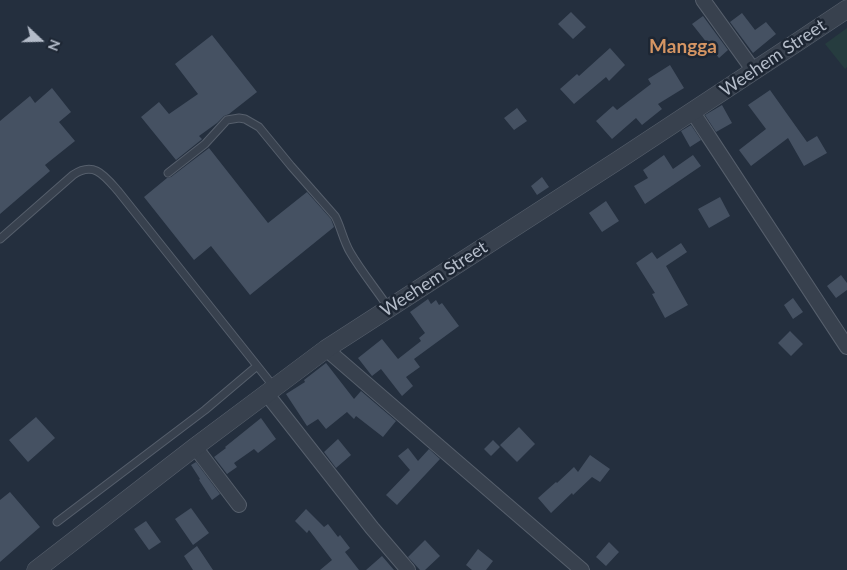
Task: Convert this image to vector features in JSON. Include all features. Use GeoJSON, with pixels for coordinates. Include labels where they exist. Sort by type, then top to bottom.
{"type":"FeatureCollection","features":[{"type":"Feature","properties":{"kind":"street"},"geometry":{"type":"LineString","coordinates":[[703,0],[754,71]]}},
{"type":"Feature","properties":{"kind":"street","name":"Weehem Street"},"geometry":{"type":"LineString","coordinates":[[36,570],[326,349],[847,9]]}},
{"type":"Feature","properties":{"kind":"street"},"geometry":{"type":"LineString","coordinates":[[692,111],[847,347]]}},
{"type":"Feature","properties":{"kind":"street"},"geometry":{"type":"LineString","coordinates":[[326,349],[582,570]]}},
{"type":"Feature","properties":{"kind":"street"},"geometry":{"type":"LineString","coordinates":[[270,390],[372,528],[408,570]]}},
{"type":"Feature","properties":{"kind":"street"},"geometry":{"type":"LineString","coordinates":[[195,447],[239,505]]}},
{"type":"Feature","properties":{"kind":"lane"},"geometry":{"type":"LineString","coordinates":[[168,174],[205,144],[227,120],[246,119],[259,127],[334,216],[349,252],[389,308]]}},
{"type":"Feature","properties":{"kind":"lane"},"geometry":{"type":"LineString","coordinates":[[0,238],[73,175],[86,169],[97,171],[118,191],[257,366],[270,390]]}},
{"type":"Feature","properties":{"kind":"lane"},"geometry":{"type":"LineString","coordinates":[[57,522],[204,410],[257,366]]}},
{"type":"Feature","properties":{"kind":"green space"},"geometry":{"type":"Polygon","coordinates":[[[847,28],[847,67],[845,69],[825,44],[847,28]]]}},
{"type":"Feature","properties":{"kind":"building"},"geometry":{"type":"Polygon","coordinates":[[[571,12],[586,27],[573,39],[558,24],[571,12]]]}},
{"type":"Feature","properties":{"kind":"building"},"geometry":{"type":"Polygon","coordinates":[[[742,13],[755,30],[766,22],[776,34],[753,53],[730,22],[742,13]]]}},
{"type":"Feature","properties":{"kind":"building"},"geometry":{"type":"Polygon","coordinates":[[[703,16],[728,50],[719,58],[692,24],[703,16]]]}},
{"type":"Feature","properties":{"kind":"building"},"geometry":{"type":"Polygon","coordinates":[[[212,35],[257,92],[199,136],[202,139],[176,160],[141,117],[159,102],[169,114],[198,94],[175,64],[212,35]]]}},
{"type":"Feature","properties":{"kind":"building"},"geometry":{"type":"Polygon","coordinates":[[[610,48],[625,65],[609,81],[606,77],[574,104],[560,89],[577,74],[579,76],[610,48]]]}},
{"type":"Feature","properties":{"kind":"building"},"geometry":{"type":"Polygon","coordinates":[[[670,65],[684,88],[658,104],[662,109],[642,125],[636,118],[612,139],[596,121],[613,106],[617,110],[651,84],[648,79],[670,65]]]}},
{"type":"Feature","properties":{"kind":"building"},"geometry":{"type":"Polygon","coordinates":[[[52,88],[71,112],[59,122],[75,141],[45,165],[50,171],[0,214],[0,121],[30,96],[35,103],[52,88]]]}},
{"type":"Feature","properties":{"kind":"building"},"geometry":{"type":"Polygon","coordinates":[[[770,90],[807,142],[817,136],[827,153],[804,166],[788,138],[751,166],[739,150],[766,129],[748,105],[770,90]]]}},
{"type":"Feature","properties":{"kind":"building"},"geometry":{"type":"Polygon","coordinates":[[[722,105],[732,123],[716,132],[705,115],[722,105]]]}},
{"type":"Feature","properties":{"kind":"building"},"geometry":{"type":"Polygon","coordinates":[[[517,108],[527,121],[514,130],[504,118],[517,108]]]}},
{"type":"Feature","properties":{"kind":"building"},"geometry":{"type":"Polygon","coordinates":[[[691,125],[701,140],[690,147],[681,131],[691,125]]]}},
{"type":"Feature","properties":{"kind":"building"},"geometry":{"type":"Polygon","coordinates":[[[209,148],[268,223],[307,192],[331,219],[334,227],[250,295],[211,246],[194,260],[144,197],[209,148]]]}},
{"type":"Feature","properties":{"kind":"building"},"geometry":{"type":"Polygon","coordinates":[[[664,155],[673,169],[693,155],[701,166],[645,204],[634,186],[648,178],[643,170],[664,155]]]}},
{"type":"Feature","properties":{"kind":"building"},"geometry":{"type":"Polygon","coordinates":[[[542,177],[549,187],[537,195],[531,186],[542,177]]]}},
{"type":"Feature","properties":{"kind":"building"},"geometry":{"type":"Polygon","coordinates":[[[720,197],[730,216],[709,228],[698,209],[720,197]]]}},
{"type":"Feature","properties":{"kind":"building"},"geometry":{"type":"Polygon","coordinates":[[[606,201],[619,221],[602,232],[589,213],[606,201]]]}},
{"type":"Feature","properties":{"kind":"building"},"geometry":{"type":"Polygon","coordinates":[[[681,243],[687,252],[666,266],[688,305],[665,318],[652,294],[655,293],[636,263],[652,252],[657,259],[681,243]]]}},
{"type":"Feature","properties":{"kind":"building"},"geometry":{"type":"Polygon","coordinates":[[[841,275],[847,283],[847,290],[836,298],[827,286],[841,275]]]}},
{"type":"Feature","properties":{"kind":"building"},"geometry":{"type":"Polygon","coordinates":[[[793,298],[803,312],[793,319],[784,305],[793,298]]]}},
{"type":"Feature","properties":{"kind":"building"},"geometry":{"type":"Polygon","coordinates":[[[428,299],[431,304],[436,300],[439,305],[442,303],[459,326],[414,359],[420,367],[406,377],[413,386],[402,396],[381,369],[372,376],[358,358],[382,339],[398,359],[421,341],[419,338],[425,333],[410,312],[428,299]]]}},
{"type":"Feature","properties":{"kind":"building"},"geometry":{"type":"Polygon","coordinates":[[[790,331],[803,344],[791,356],[778,343],[790,331]]]}},
{"type":"Feature","properties":{"kind":"building"},"geometry":{"type":"Polygon","coordinates":[[[326,363],[354,399],[361,391],[396,421],[383,437],[356,416],[354,419],[347,412],[326,429],[318,419],[307,426],[286,394],[305,382],[304,380],[326,363]]]}},
{"type":"Feature","properties":{"kind":"building"},"geometry":{"type":"Polygon","coordinates":[[[36,417],[55,438],[28,462],[9,440],[36,417]]]}},
{"type":"Feature","properties":{"kind":"building"},"geometry":{"type":"Polygon","coordinates":[[[261,418],[276,439],[258,453],[254,449],[234,463],[237,467],[227,474],[214,457],[261,418]]]}},
{"type":"Feature","properties":{"kind":"building"},"geometry":{"type":"Polygon","coordinates":[[[519,427],[535,444],[517,462],[500,445],[519,427]]]}},
{"type":"Feature","properties":{"kind":"building"},"geometry":{"type":"Polygon","coordinates":[[[338,439],[351,455],[336,468],[324,452],[338,439]]]}},
{"type":"Feature","properties":{"kind":"building"},"geometry":{"type":"Polygon","coordinates":[[[493,440],[500,447],[491,456],[484,449],[493,440]]]}},
{"type":"Feature","properties":{"kind":"building"},"geometry":{"type":"Polygon","coordinates":[[[408,448],[418,461],[429,449],[440,459],[397,505],[386,495],[410,470],[398,456],[408,448]]]}},
{"type":"Feature","properties":{"kind":"building"},"geometry":{"type":"Polygon","coordinates":[[[590,455],[610,469],[600,482],[592,477],[551,513],[538,498],[574,467],[578,472],[590,455]]]}},
{"type":"Feature","properties":{"kind":"building"},"geometry":{"type":"Polygon","coordinates":[[[196,462],[220,494],[212,500],[191,465],[196,462]]]}},
{"type":"Feature","properties":{"kind":"building"},"geometry":{"type":"Polygon","coordinates":[[[10,492],[40,527],[0,562],[0,500],[10,492]]]}},
{"type":"Feature","properties":{"kind":"building"},"geometry":{"type":"Polygon","coordinates":[[[191,508],[209,533],[193,545],[175,519],[191,508]]]}},
{"type":"Feature","properties":{"kind":"building"},"geometry":{"type":"Polygon","coordinates":[[[306,509],[324,527],[328,524],[338,537],[340,535],[350,548],[345,552],[359,570],[320,570],[332,560],[309,530],[307,533],[295,521],[306,509]]]}},
{"type":"Feature","properties":{"kind":"building"},"geometry":{"type":"Polygon","coordinates":[[[146,521],[161,542],[149,550],[134,529],[146,521]]]}},
{"type":"Feature","properties":{"kind":"building"},"geometry":{"type":"Polygon","coordinates":[[[425,540],[440,556],[425,570],[420,570],[408,557],[425,540]]]}},
{"type":"Feature","properties":{"kind":"building"},"geometry":{"type":"Polygon","coordinates":[[[609,542],[619,552],[606,566],[596,557],[609,542]]]}},
{"type":"Feature","properties":{"kind":"building"},"geometry":{"type":"Polygon","coordinates":[[[197,546],[213,570],[193,570],[184,556],[197,546]]]}},
{"type":"Feature","properties":{"kind":"building"},"geometry":{"type":"Polygon","coordinates":[[[478,549],[493,561],[486,570],[472,570],[466,565],[478,549]]]}},
{"type":"Feature","properties":{"kind":"building"},"geometry":{"type":"Polygon","coordinates":[[[382,556],[394,570],[366,570],[382,556]]]}},
{"type":"Feature","properties":{"kind":"district","name":"Mangga"},"geometry":{"type":"Point","coordinates":[683,47]}}]}
